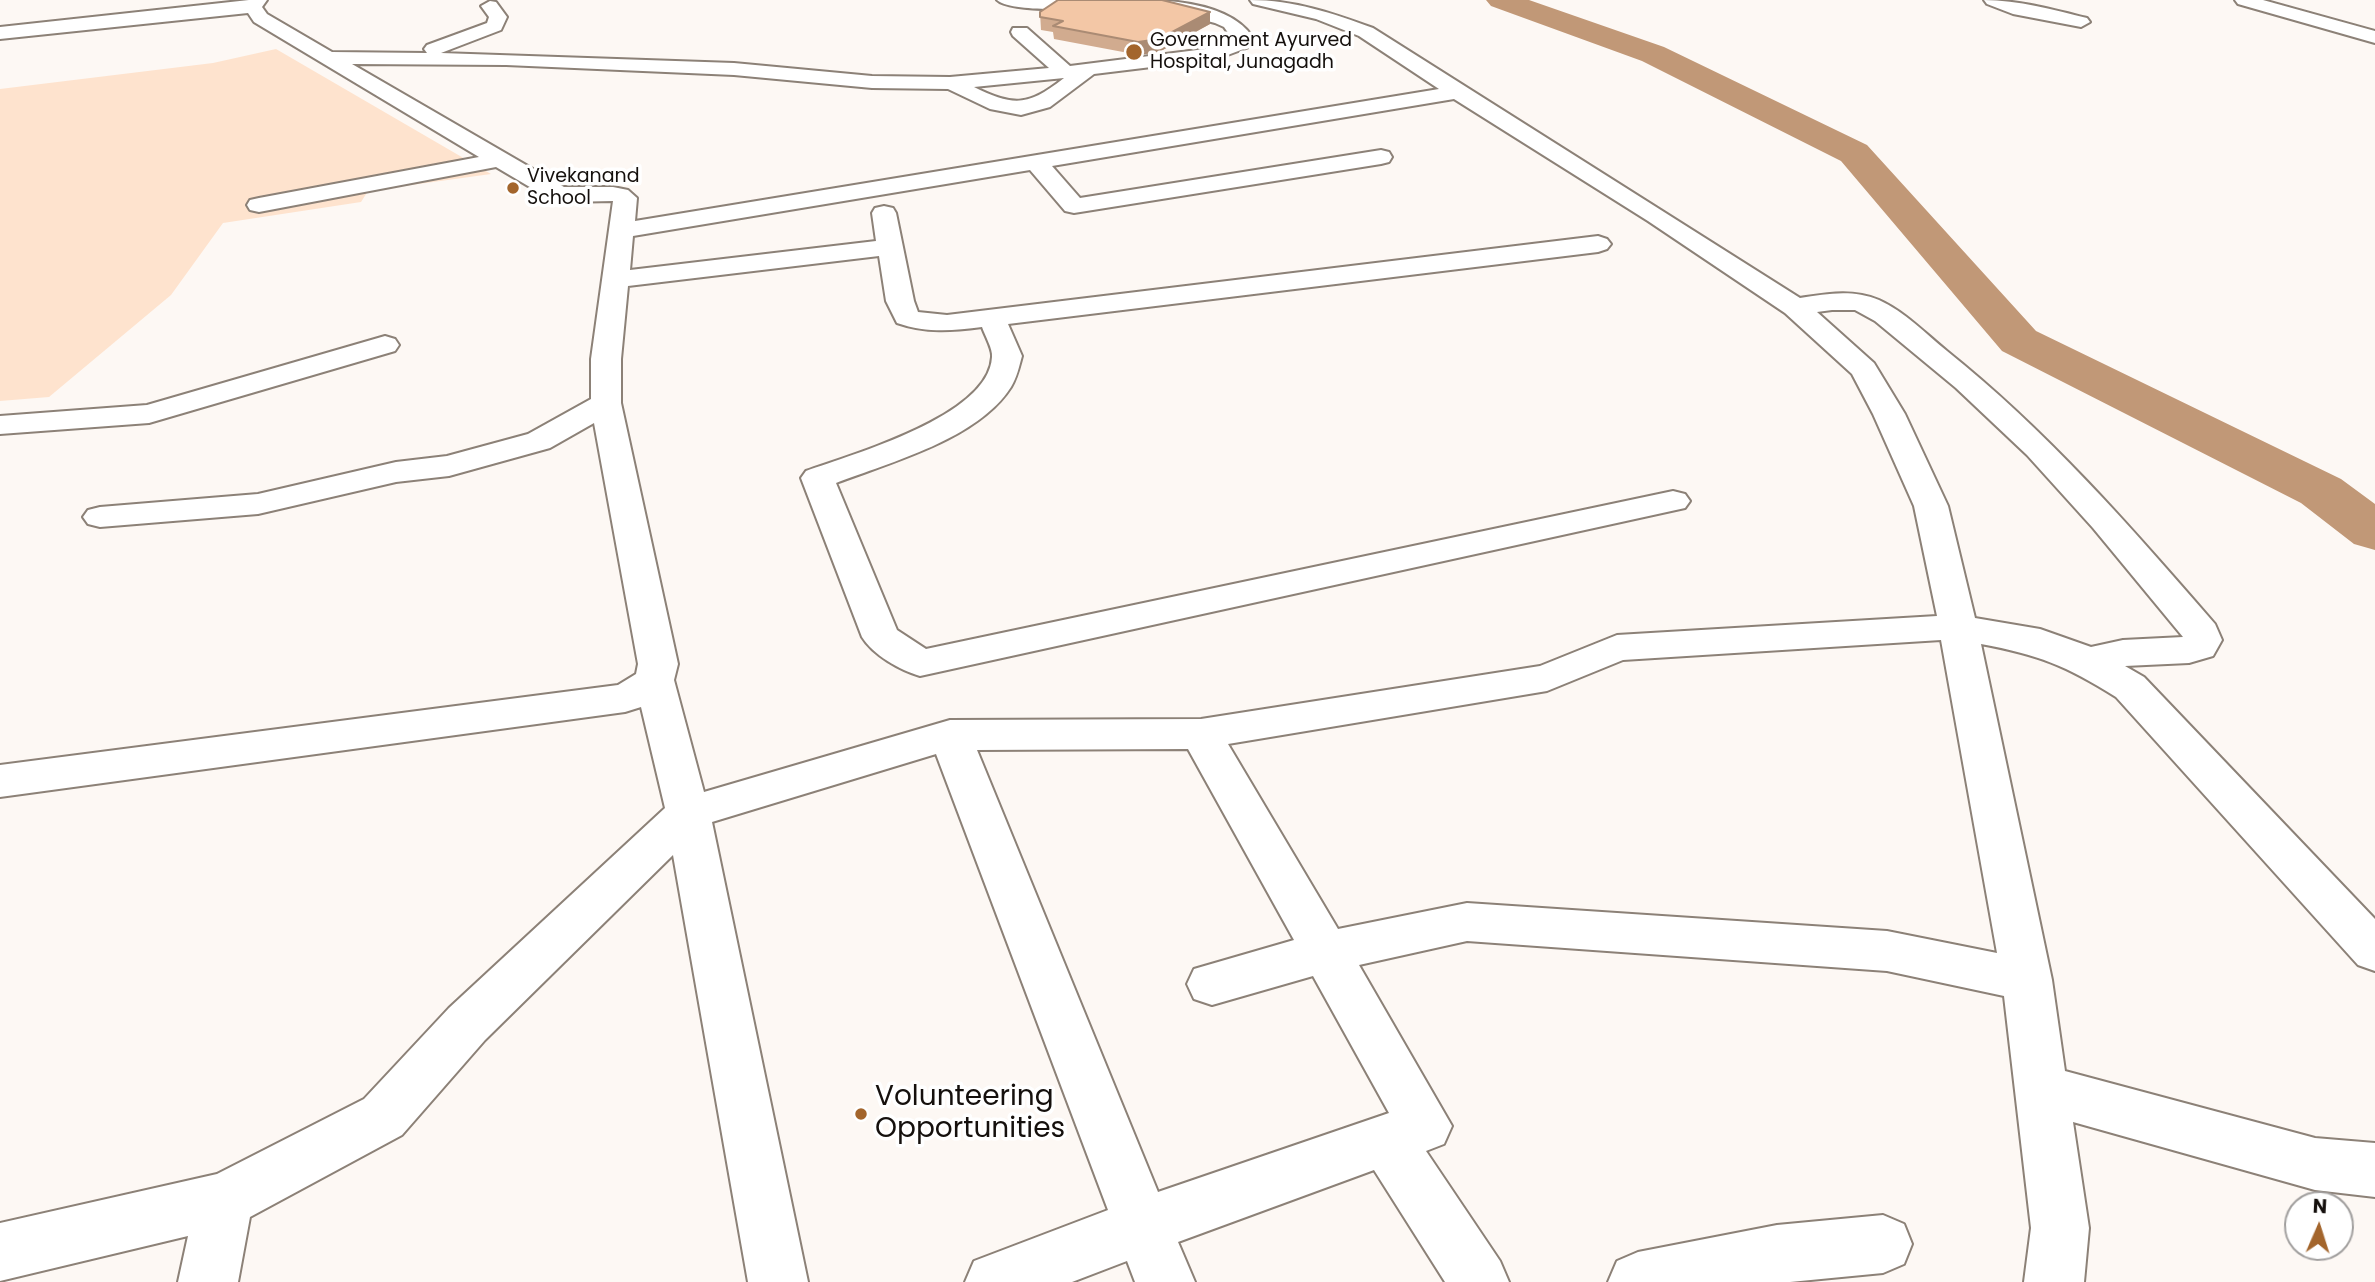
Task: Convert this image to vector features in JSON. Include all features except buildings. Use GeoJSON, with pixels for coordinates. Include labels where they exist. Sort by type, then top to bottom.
{"type":"FeatureCollection","features":[{"type":"Feature","properties":{"kind":"street"},"geometry":{"type":"LineString","coordinates":[[1006,0],[1056,4],[1096,0]]}},
{"type":"Feature","properties":{"kind":"street"},"geometry":{"type":"LineString","coordinates":[[326,58],[506,58],[665,65],[872,82],[950,83],[1087,70],[1217,53],[1242,43],[1243,36],[1230,23],[1150,0]]}},
{"type":"Feature","properties":{"kind":"street"},"geometry":{"type":"LineString","coordinates":[[1259,0],[1346,23],[1366,32],[1657,216],[1795,307],[1864,369],[1889,414],[1931,506],[1958,628],[2027,980],[2060,1228],[2053,1282]]}},
{"type":"Feature","properties":{"kind":"street"},"geometry":{"type":"LineString","coordinates":[[1993,0],[2018,10],[2081,22]]}},
{"type":"Feature","properties":{"kind":"street"},"geometry":{"type":"LineString","coordinates":[[2244,0],[2375,37]]}},
{"type":"Feature","properties":{"kind":"street"},"geometry":{"type":"LineString","coordinates":[[0,33],[255,3],[260,18],[558,194],[582,197],[620,194],[625,198],[606,359],[606,403],[658,664],[654,680],[688,813],[778,1282]]}},
{"type":"Feature","properties":{"kind":"street"},"geometry":{"type":"LineString","coordinates":[[407,58],[495,26],[498,17],[490,6]]}},
{"type":"Feature","properties":{"kind":"street"},"geometry":{"type":"LineString","coordinates":[[1020,32],[1066,72]]}},
{"type":"Feature","properties":{"kind":"street"},"geometry":{"type":"LineString","coordinates":[[950,83],[985,100],[1020,108],[1042,104],[1087,70]]}},
{"type":"Feature","properties":{"kind":"street"},"geometry":{"type":"LineString","coordinates":[[620,231],[1457,92]]}},
{"type":"Feature","properties":{"kind":"street"},"geometry":{"type":"LineString","coordinates":[[1036,162],[1074,206],[1381,158]]}},
{"type":"Feature","properties":{"kind":"street"},"geometry":{"type":"LineString","coordinates":[[259,205],[502,159]]}},
{"type":"Feature","properties":{"kind":"street"},"geometry":{"type":"LineString","coordinates":[[884,213],[900,301],[907,317],[919,321],[947,323],[1598,244]]}},
{"type":"Feature","properties":{"kind":"street"},"geometry":{"type":"LineString","coordinates":[[614,280],[891,247]]}},
{"type":"Feature","properties":{"kind":"street"},"geometry":{"type":"LineString","coordinates":[[1795,307],[1843,301],[1867,305],[1949,367],[2016,425],[2143,563],[2201,633],[2203,640],[2199,647],[2189,650],[2123,653],[2088,661]]}},
{"type":"Feature","properties":{"kind":"street"},"geometry":{"type":"LineString","coordinates":[[992,318],[1007,356],[995,388],[975,407],[941,428],[818,478],[881,637],[919,663],[1673,501]]}},
{"type":"Feature","properties":{"kind":"street"},"geometry":{"type":"LineString","coordinates":[[0,425],[149,414],[385,345]]}},
{"type":"Feature","properties":{"kind":"street"},"geometry":{"type":"LineString","coordinates":[[100,517],[258,505],[396,472],[449,466],[539,441],[606,403]]}},
{"type":"Feature","properties":{"kind":"street"},"geometry":{"type":"LineString","coordinates":[[0,1252],[225,1200],[383,1117],[467,1024],[688,813],[950,735],[1201,734],[1547,678],[1617,648],[1958,628],[2040,642],[2088,661],[2130,687],[2375,951]]}},
{"type":"Feature","properties":{"kind":"street"},"geometry":{"type":"LineString","coordinates":[[0,782],[625,698],[643,690],[654,680]]}},
{"type":"Feature","properties":{"kind":"street"},"geometry":{"type":"LineString","coordinates":[[995,1282],[1143,1226],[1425,1126],[1201,734]]}},
{"type":"Feature","properties":{"kind":"street"},"geometry":{"type":"LineString","coordinates":[[950,735],[1165,1282]]}},
{"type":"Feature","properties":{"kind":"street"},"geometry":{"type":"LineString","coordinates":[[1212,984],[1325,953],[1467,922],[1887,951],[2027,980]]}},
{"type":"Feature","properties":{"kind":"street"},"geometry":{"type":"LineString","coordinates":[[2042,1089],[2315,1164],[2375,1170]]}},
{"type":"Feature","properties":{"kind":"street"},"geometry":{"type":"LineString","coordinates":[[1386,1139],[1479,1282]]}},
{"type":"Feature","properties":{"kind":"street"},"geometry":{"type":"LineString","coordinates":[[208,1282],[225,1200]]}},
{"type":"Feature","properties":{"kind":"street"},"geometry":{"type":"LineString","coordinates":[[1637,1282],[1777,1254],[1883,1244]]}},
{"type":"Feature","properties":{"kind":"shaded area"},"geometry":{"type":"Polygon","coordinates":[[[276,49],[491,174],[368,191],[361,202],[223,223],[171,295],[49,397],[0,401],[0,89],[213,63],[276,49]]]}},
{"type":"Feature","properties":{"kind":"waterway"},"geometry":{"type":"LineString","coordinates":[[1501,0],[1653,54],[1854,153],[2019,341],[2321,491],[2375,532]]}},
{"type":"Feature","properties":{"kind":"place","name":"Government Ayurved Hospital, Junagadh"},"geometry":{"type":"Point","coordinates":[1134,52]}},
{"type":"Feature","properties":{"kind":"place","name":"Vivekanand School"},"geometry":{"type":"Point","coordinates":[513,188]}},
{"type":"Feature","properties":{"kind":"place","name":"Volunteering Opportunities"},"geometry":{"type":"Point","coordinates":[861,1114]}}]}
